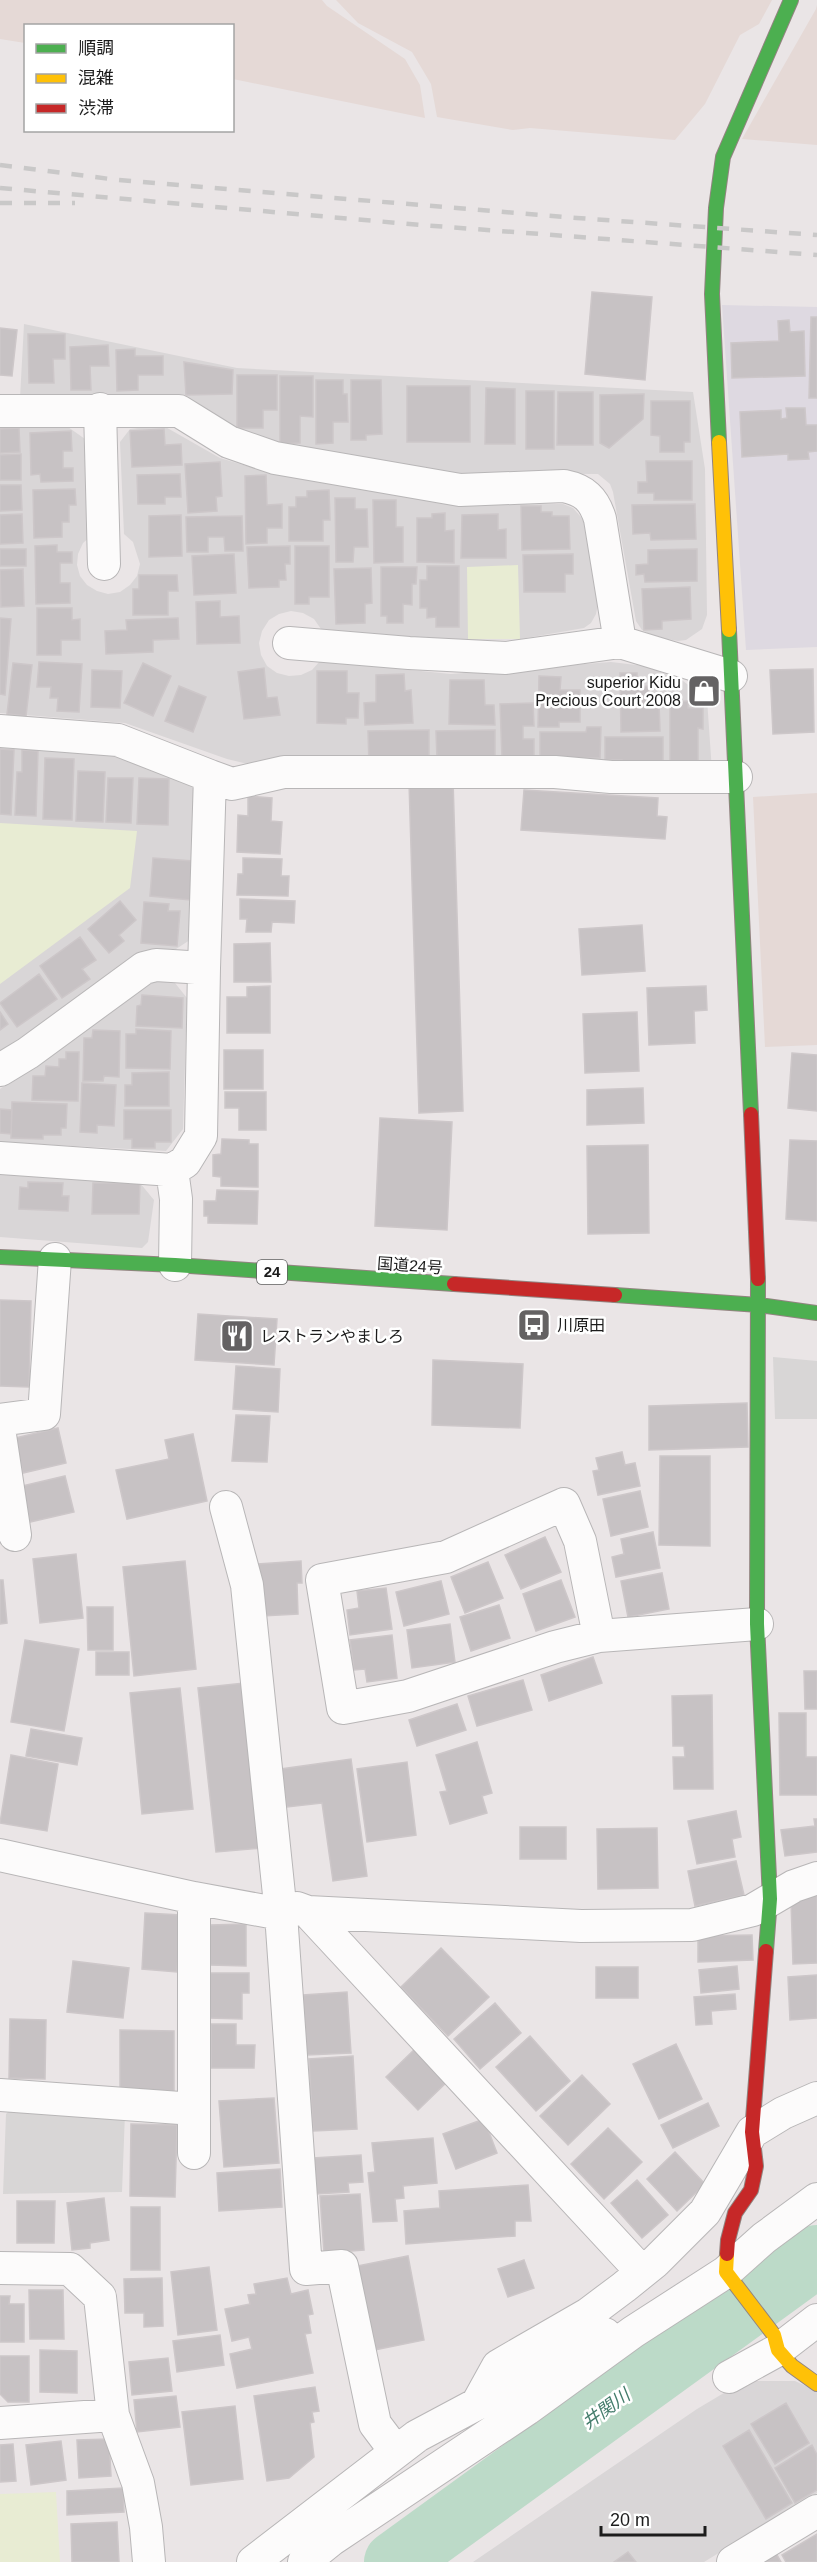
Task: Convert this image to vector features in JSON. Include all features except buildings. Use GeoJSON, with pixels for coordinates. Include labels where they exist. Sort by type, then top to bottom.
{"type":"FeatureCollection","features":[{"type":"Feature","properties":{"kind":"main road"},"geometry":{"type":"LineString","coordinates":[[791,0],[723,157],[716,208],[712,294],[759,1305],[757,1624],[770,1899],[752,2132],[756,2166],[751,2190],[735,2213],[728,2240],[729,2276],[792,2367],[817,2384]]}},
{"type":"Feature","properties":{"kind":"main road","name":"国道24号"},"geometry":{"type":"LineString","coordinates":[[0,1257],[175,1265],[759,1305],[817,1313]]}},
{"type":"Feature","properties":{"kind":"street"},"geometry":{"type":"LineString","coordinates":[[0,411],[100,409],[179,411],[229,442],[275,458],[460,490],[564,486],[575,488],[593,501],[600,519],[620,642]]}},
{"type":"Feature","properties":{"kind":"street"},"geometry":{"type":"LineString","coordinates":[[100,409],[104,564]]}},
{"type":"Feature","properties":{"kind":"street"},"geometry":{"type":"LineString","coordinates":[[289,643],[506,658],[620,642],[731,676]]}},
{"type":"Feature","properties":{"kind":"street"},"geometry":{"type":"LineString","coordinates":[[0,731],[118,740],[232,784],[284,772],[555,772],[611,777],[736,777]]}},
{"type":"Feature","properties":{"kind":"street"},"geometry":{"type":"LineString","coordinates":[[0,1158],[172,1170],[185,1162],[201,1136],[210,776]]}},
{"type":"Feature","properties":{"kind":"street"},"geometry":{"type":"LineString","coordinates":[[0,1070],[28,1053],[144,968],[156,965],[204,968]]}},
{"type":"Feature","properties":{"kind":"street"},"geometry":{"type":"LineString","coordinates":[[172,1170],[176,1199],[175,1265]]}},
{"type":"Feature","properties":{"kind":"street"},"geometry":{"type":"LineString","coordinates":[[0,1420],[44,1414],[55,1259]]}},
{"type":"Feature","properties":{"kind":"street"},"geometry":{"type":"LineString","coordinates":[[0,1435],[15,1535]]}},
{"type":"Feature","properties":{"kind":"street"},"geometry":{"type":"LineString","coordinates":[[599,1635],[580,1541],[564,1504],[446,1557],[322,1580],[343,1708],[408,1696],[555,1647],[599,1635],[757,1624]]}},
{"type":"Feature","properties":{"kind":"street"},"geometry":{"type":"LineString","coordinates":[[226,1507],[247,1585],[294,1913],[306,2269],[342,2266],[375,2424],[396,2452]]}},
{"type":"Feature","properties":{"kind":"street"},"geometry":{"type":"LineString","coordinates":[[0,1855],[194,1898],[294,1913],[581,1926],[692,1925],[753,1910],[770,1899],[817,1878]]}},
{"type":"Feature","properties":{"kind":"street"},"geometry":{"type":"LineString","coordinates":[[194,1898],[194,2153]]}},
{"type":"Feature","properties":{"kind":"street"},"geometry":{"type":"LineString","coordinates":[[294,1913],[642,2272]]}},
{"type":"Feature","properties":{"kind":"street"},"geometry":{"type":"LineString","coordinates":[[0,2095],[194,2109]]}},
{"type":"Feature","properties":{"kind":"street"},"geometry":{"type":"LineString","coordinates":[[477,2404],[498,2366],[588,2314],[642,2272],[705,2212],[752,2132],[783,2113],[817,2098]]}},
{"type":"Feature","properties":{"kind":"street"},"geometry":{"type":"LineString","coordinates":[[304,2562],[331,2540],[527,2409],[633,2332],[729,2276],[764,2238],[817,2199]]}},
{"type":"Feature","properties":{"kind":"street"},"geometry":{"type":"LineString","coordinates":[[0,2268],[69,2269],[100,2297],[113,2415],[138,2483],[146,2527],[149,2562]]}},
{"type":"Feature","properties":{"kind":"street"},"geometry":{"type":"LineString","coordinates":[[729,2377],[776,2343],[817,2320]]}},
{"type":"Feature","properties":{"kind":"street"},"geometry":{"type":"LineString","coordinates":[[253,2562],[417,2436],[596,2335],[633,2332]]}},
{"type":"Feature","properties":{"kind":"street"},"geometry":{"type":"LineString","coordinates":[[0,2423],[113,2415]]}},
{"type":"Feature","properties":{"kind":"street"},"geometry":{"type":"LineString","coordinates":[[733,2562],[817,2511]]}},
{"type":"Feature","properties":{"kind":"shaded area"},"geometry":{"type":"Polygon","coordinates":[[[0,0],[322,0],[327,6],[405,59],[420,85],[425,118],[234,79],[234,24],[24,24],[24,43],[0,39],[0,0]]]}},
{"type":"Feature","properties":{"kind":"shaded area"},"geometry":{"type":"Polygon","coordinates":[[[336,0],[772,0],[759,24],[740,35],[705,104],[675,140],[530,128],[513,130],[437,117],[431,84],[412,52],[358,23],[336,0]]]}},
{"type":"Feature","properties":{"kind":"shaded area"},"geometry":{"type":"Polygon","coordinates":[[[817,5],[817,145],[742,139],[816,9],[817,5]]]}},
{"type":"Feature","properties":{"kind":"shaded area"},"geometry":{"type":"Polygon","coordinates":[[[722,305],[817,307],[817,647],[746,650],[722,305]]]}},
{"type":"Feature","properties":{"kind":"shaded area","name":"superior Kidu Precious Court 2008"},"geometry":{"type":"Polygon","coordinates":[[[24,324],[237,368],[693,392],[705,469],[707,615],[702,629],[686,640],[678,641],[655,637],[642,630],[636,621],[613,492],[610,484],[598,474],[452,473],[298,448],[241,431],[186,395],[20,398],[24,324]]]}},
{"type":"Feature","properties":{"kind":"shaded area","name":"superior Kidu Precious Court 2008"},"geometry":{"type":"Polygon","coordinates":[[[162,425],[220,458],[274,474],[453,505],[563,504],[573,508],[586,527],[598,604],[591,623],[584,628],[520,639],[451,640],[321,629],[314,619],[303,613],[291,611],[269,620],[262,631],[259,643],[261,655],[267,666],[277,673],[289,676],[301,675],[312,670],[320,661],[451,674],[611,662],[645,666],[683,681],[707,699],[712,771],[252,765],[227,759],[125,723],[0,713],[0,428],[68,427],[85,439],[91,536],[83,543],[78,554],[77,565],[80,576],[87,585],[108,594],[120,592],[130,585],[137,576],[140,564],[133,542],[124,534],[120,442],[130,429],[162,425]]]}},
{"type":"Feature","properties":{"kind":"shaded area"},"geometry":{"type":"Polygon","coordinates":[[[0,748],[115,753],[186,777],[198,795],[193,938],[176,949],[152,950],[132,957],[23,1040],[0,1051],[0,748]]]}},
{"type":"Feature","properties":{"kind":"shaded area"},"geometry":{"type":"Polygon","coordinates":[[[817,793],[817,1045],[765,1047],[753,797],[817,793]]]}},
{"type":"Feature","properties":{"kind":"shaded area"},"geometry":{"type":"Polygon","coordinates":[[[155,981],[175,983],[187,998],[183,1129],[166,1151],[0,1142],[0,1089],[155,981]]]}},
{"type":"Feature","properties":{"kind":"shaded area"},"geometry":{"type":"Polygon","coordinates":[[[0,1174],[140,1183],[154,1200],[148,1242],[142,1248],[0,1237],[0,1174]]]}},
{"type":"Feature","properties":{"kind":"shaded area"},"geometry":{"type":"Polygon","coordinates":[[[773,1357],[817,1361],[817,1419],[775,1419],[773,1357]]]}},
{"type":"Feature","properties":{"kind":"shaded area"},"geometry":{"type":"Polygon","coordinates":[[[12,2108],[125,2113],[122,2192],[3,2194],[6,2114],[12,2108]]]}},
{"type":"Feature","properties":{"kind":"shaded area"},"geometry":{"type":"Polygon","coordinates":[[[744,2381],[795,2381],[817,2391],[817,2493],[704,2562],[473,2562],[697,2409],[744,2381]]]}},
{"type":"Feature","properties":{"kind":"green space"},"geometry":{"type":"Polygon","coordinates":[[[518,565],[520,639],[468,639],[467,567],[518,565]]]}},
{"type":"Feature","properties":{"kind":"green space"},"geometry":{"type":"Polygon","coordinates":[[[0,823],[137,831],[130,888],[0,984],[0,823]]]}},
{"type":"Feature","properties":{"kind":"green space"},"geometry":{"type":"Polygon","coordinates":[[[56,2492],[60,2562],[0,2562],[0,2494],[56,2492]]]}},
{"type":"Feature","properties":{"kind":"waterway","name":"井関川"},"geometry":{"type":"LineString","coordinates":[[395,2562],[817,2256]]}},
{"type":"Feature","properties":{"kind":"railway"},"geometry":{"type":"LineString","coordinates":[[0,165],[118,180],[577,218],[817,235]]}},
{"type":"Feature","properties":{"kind":"railway"},"geometry":{"type":"LineString","coordinates":[[0,188],[421,225],[817,255]]}},
{"type":"Feature","properties":{"kind":"railway"},"geometry":{"type":"LineString","coordinates":[[0,203],[75,203]]}},
{"type":"Feature","properties":{"kind":"traffic: fast"},"geometry":{"type":"LineString","coordinates":[[719,442],[712,294],[716,208],[723,157],[791,0]]}},
{"type":"Feature","properties":{"kind":"traffic: fast"},"geometry":{"type":"LineString","coordinates":[[729,630],[751,1114]]}},
{"type":"Feature","properties":{"kind":"traffic: fast"},"geometry":{"type":"LineString","coordinates":[[0,1257],[175,1265],[454,1284]]}},
{"type":"Feature","properties":{"kind":"traffic: fast"},"geometry":{"type":"LineString","coordinates":[[758,1279],[757,1624],[770,1899],[766,1951]]}},
{"type":"Feature","properties":{"kind":"traffic: fast"},"geometry":{"type":"LineString","coordinates":[[615,1295],[759,1305],[817,1313]]}},
{"type":"Feature","properties":{"kind":"traffic: slow"},"geometry":{"type":"LineString","coordinates":[[719,442],[729,630]]}},
{"type":"Feature","properties":{"kind":"traffic: slow"},"geometry":{"type":"LineString","coordinates":[[727,2254],[726,2272],[774,2335],[778,2350],[792,2366],[817,2384]]}},
{"type":"Feature","properties":{"kind":"traffic: jam"},"geometry":{"type":"LineString","coordinates":[[751,1114],[758,1279]]}},
{"type":"Feature","properties":{"kind":"traffic: jam"},"geometry":{"type":"LineString","coordinates":[[454,1284],[615,1295]]}},
{"type":"Feature","properties":{"kind":"traffic: jam"},"geometry":{"type":"LineString","coordinates":[[727,2254],[735,2213],[751,2190],[756,2166],[752,2132],[766,1951]]}},
{"type":"Feature","properties":{"kind":"place","name":"superior Kidu Precious Court 2008"},"geometry":{"type":"Point","coordinates":[704,691]}},
{"type":"Feature","properties":{"kind":"place","name":"川原田"},"geometry":{"type":"Point","coordinates":[534,1325]}},
{"type":"Feature","properties":{"kind":"place","name":"レストランやましろ"},"geometry":{"type":"Point","coordinates":[237,1336]}}]}
